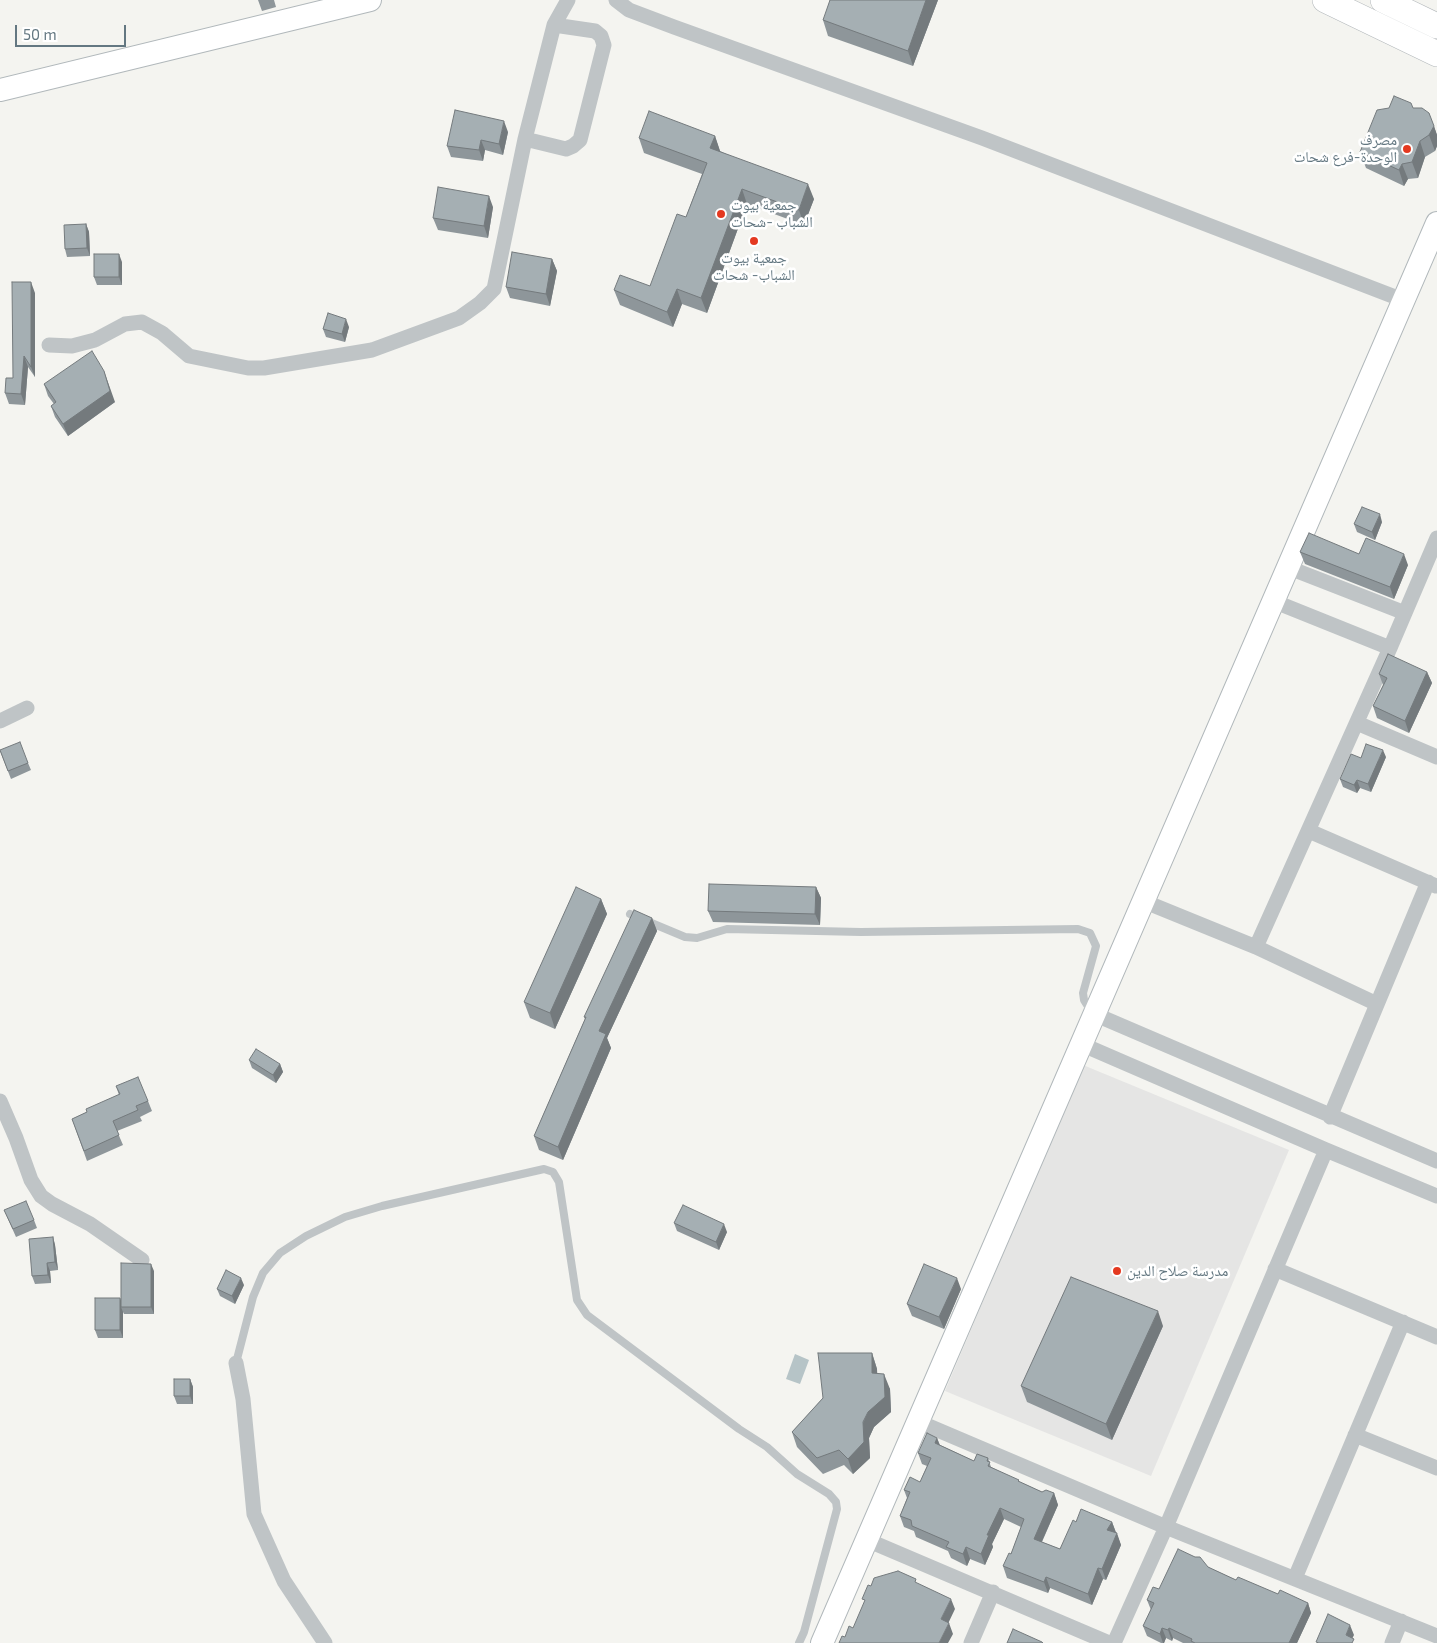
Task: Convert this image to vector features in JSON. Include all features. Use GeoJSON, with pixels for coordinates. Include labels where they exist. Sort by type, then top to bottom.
{"type":"FeatureCollection","features":[{"type":"Feature","properties":{"kind":"main road"},"geometry":{"type":"LineString","coordinates":[[1325,0],[1437,54]]}},
{"type":"Feature","properties":{"kind":"main road"},"geometry":{"type":"LineString","coordinates":[[1383,0],[1437,26]]}},
{"type":"Feature","properties":{"kind":"street"},"geometry":{"type":"LineString","coordinates":[[0,90],[370,0]]}},
{"type":"Feature","properties":{"kind":"street"},"geometry":{"type":"LineString","coordinates":[[49,345],[72,346],[95,340],[125,324],[142,322],[162,333],[189,356],[248,368],[264,368],[372,350],[458,318],[480,303],[494,289],[525,139],[554,25],[568,0]]}},
{"type":"Feature","properties":{"kind":"street"},"geometry":{"type":"LineString","coordinates":[[616,0],[629,10],[982,138],[1403,300]]}},
{"type":"Feature","properties":{"kind":"street"},"geometry":{"type":"LineString","coordinates":[[525,139],[566,148],[573,146],[580,140],[600,64],[604,45],[602,36],[595,31],[554,25]]}},
{"type":"Feature","properties":{"kind":"street"},"geometry":{"type":"LineString","coordinates":[[822,1643],[1437,223]]}},
{"type":"Feature","properties":{"kind":"street"},"geometry":{"type":"LineString","coordinates":[[1256,947],[1390,648],[1437,538]]}},
{"type":"Feature","properties":{"kind":"street"},"geometry":{"type":"LineString","coordinates":[[1287,567],[1405,613]]}},
{"type":"Feature","properties":{"kind":"street"},"geometry":{"type":"LineString","coordinates":[[1273,600],[1390,648]]}},
{"type":"Feature","properties":{"kind":"street"},"geometry":{"type":"LineString","coordinates":[[0,721],[27,708]]}},
{"type":"Feature","properties":{"kind":"street"},"geometry":{"type":"LineString","coordinates":[[1357,722],[1437,757]]}},
{"type":"Feature","properties":{"kind":"street"},"geometry":{"type":"LineString","coordinates":[[1309,831],[1433,884],[1377,1004],[1330,1117]]}},
{"type":"Feature","properties":{"kind":"street"},"geometry":{"type":"LineString","coordinates":[[1143,901],[1256,947],[1377,1004]]}},
{"type":"Feature","properties":{"kind":"street"},"geometry":{"type":"LineString","coordinates":[[1094,1014],[1330,1117],[1437,1161]]}},
{"type":"Feature","properties":{"kind":"street"},"geometry":{"type":"LineString","coordinates":[[1081,1044],[1437,1196]]}},
{"type":"Feature","properties":{"kind":"street"},"geometry":{"type":"LineString","coordinates":[[0,1100],[31,1180],[41,1196],[90,1224],[142,1260]]}},
{"type":"Feature","properties":{"kind":"street"},"geometry":{"type":"LineString","coordinates":[[1114,1643],[1166,1527],[1326,1150]]}},
{"type":"Feature","properties":{"kind":"street"},"geometry":{"type":"LineString","coordinates":[[1276,1269],[1437,1337]]}},
{"type":"Feature","properties":{"kind":"street"},"geometry":{"type":"LineString","coordinates":[[1295,1578],[1403,1322]]}},
{"type":"Feature","properties":{"kind":"street"},"geometry":{"type":"LineString","coordinates":[[236,1363],[243,1399],[254,1514],[284,1581],[325,1643]]}},
{"type":"Feature","properties":{"kind":"street"},"geometry":{"type":"LineString","coordinates":[[919,1422],[1166,1527],[1437,1636]]}},
{"type":"Feature","properties":{"kind":"street"},"geometry":{"type":"LineString","coordinates":[[1355,1435],[1437,1468]]}},
{"type":"Feature","properties":{"kind":"street"},"geometry":{"type":"LineString","coordinates":[[867,1540],[1109,1643]]}},
{"type":"Feature","properties":{"kind":"street"},"geometry":{"type":"LineString","coordinates":[[971,1643],[992,1592]]}},
{"type":"Feature","properties":{"kind":"street"},"geometry":{"type":"LineString","coordinates":[[1392,1643],[1401,1621]]}},
{"type":"Feature","properties":{"kind":"lane"},"geometry":{"type":"LineString","coordinates":[[630,914],[685,936],[697,938],[726,930],[861,932],[1078,929],[1090,933],[1096,946],[1083,993],[1084,1000],[1094,1014]]}},
{"type":"Feature","properties":{"kind":"lane"},"geometry":{"type":"LineString","coordinates":[[236,1363],[253,1297],[263,1273],[280,1253],[306,1236],[346,1217],[382,1206],[544,1169],[553,1172],[559,1182],[577,1300],[587,1314],[739,1429],[767,1447],[796,1474],[829,1494],[836,1502],[837,1509],[804,1632],[799,1643]]}},
{"type":"Feature","properties":{"kind":"shaded area","name":"مدرسة صلاح الدين"},"geometry":{"type":"Polygon","coordinates":[[[1083,1065],[1289,1150],[1151,1476],[945,1391],[1083,1065]]]}},
{"type":"Feature","properties":{"kind":"shaded area"},"geometry":{"type":"Polygon","coordinates":[[[795,1354],[809,1360],[800,1384],[786,1379],[795,1354]]]}},
{"type":"Feature","properties":{"kind":"building"},"geometry":{"type":"Polygon","coordinates":[[[830,0],[926,0],[908,51],[823,20],[830,0]]]}},
{"type":"Feature","properties":{"kind":"building"},"geometry":{"type":"Polygon","coordinates":[[[1394,96],[1411,103],[1413,108],[1422,108],[1429,113],[1434,126],[1429,135],[1420,141],[1412,162],[1402,164],[1399,170],[1360,152],[1377,110],[1389,108],[1394,96]]]}},
{"type":"Feature","properties":{"kind":"building"},"geometry":{"type":"Polygon","coordinates":[[[455,110],[504,121],[499,144],[481,140],[479,150],[447,146],[455,110]]]}},
{"type":"Feature","properties":{"kind":"building","name":"جمعية بيوت الشباب -شحات"},"geometry":{"type":"Polygon","coordinates":[[[649,111],[715,136],[710,148],[808,184],[799,210],[742,189],[701,298],[677,289],[667,312],[614,290],[620,275],[650,286],[677,214],[686,217],[707,163],[639,138],[649,111]]]}},
{"type":"Feature","properties":{"kind":"building"},"geometry":{"type":"Polygon","coordinates":[[[438,187],[489,196],[484,226],[433,218],[438,187]]]}},
{"type":"Feature","properties":{"kind":"building"},"geometry":{"type":"Polygon","coordinates":[[[86,224],[87,248],[65,249],[64,225],[86,224]]]}},
{"type":"Feature","properties":{"kind":"building"},"geometry":{"type":"Polygon","coordinates":[[[512,252],[552,259],[546,294],[506,287],[512,252]]]}},
{"type":"Feature","properties":{"kind":"building"},"geometry":{"type":"Polygon","coordinates":[[[94,254],[119,254],[119,277],[94,277],[94,254]]]}},
{"type":"Feature","properties":{"kind":"building"},"geometry":{"type":"Polygon","coordinates":[[[12,282],[31,282],[31,367],[24,356],[21,394],[5,393],[6,378],[13,378],[12,282]]]}},
{"type":"Feature","properties":{"kind":"building"},"geometry":{"type":"Polygon","coordinates":[[[328,313],[346,319],[342,334],[323,329],[328,313]]]}},
{"type":"Feature","properties":{"kind":"building"},"geometry":{"type":"Polygon","coordinates":[[[92,351],[104,371],[110,391],[63,424],[51,406],[56,402],[44,384],[92,351]]]}},
{"type":"Feature","properties":{"kind":"building"},"geometry":{"type":"Polygon","coordinates":[[[1362,507],[1380,514],[1372,532],[1354,524],[1362,507]]]}},
{"type":"Feature","properties":{"kind":"building"},"geometry":{"type":"Polygon","coordinates":[[[1309,533],[1359,554],[1366,538],[1404,554],[1390,587],[1300,552],[1309,533]]]}},
{"type":"Feature","properties":{"kind":"building"},"geometry":{"type":"Polygon","coordinates":[[[1388,654],[1427,672],[1405,721],[1373,706],[1387,678],[1379,674],[1388,654]]]}},
{"type":"Feature","properties":{"kind":"building"},"geometry":{"type":"Polygon","coordinates":[[[20,742],[28,763],[8,771],[0,750],[20,742]]]}},
{"type":"Feature","properties":{"kind":"building"},"geometry":{"type":"Polygon","coordinates":[[[1366,744],[1383,750],[1368,784],[1357,780],[1354,785],[1340,779],[1351,754],[1361,758],[1366,744]]]}},
{"type":"Feature","properties":{"kind":"building"},"geometry":{"type":"Polygon","coordinates":[[[709,884],[816,887],[815,914],[708,911],[709,884]]]}},
{"type":"Feature","properties":{"kind":"building"},"geometry":{"type":"Polygon","coordinates":[[[576,887],[601,899],[550,1013],[524,1002],[576,887]]]}},
{"type":"Feature","properties":{"kind":"building"},"geometry":{"type":"Polygon","coordinates":[[[634,910],[652,918],[599,1031],[606,1034],[558,1147],[534,1136],[586,1017],[584,1017],[634,910]]]}},
{"type":"Feature","properties":{"kind":"building"},"geometry":{"type":"Polygon","coordinates":[[[256,1049],[280,1064],[273,1075],[249,1060],[256,1049]]]}},
{"type":"Feature","properties":{"kind":"building"},"geometry":{"type":"Polygon","coordinates":[[[138,1077],[148,1101],[136,1106],[138,1110],[113,1121],[119,1135],[84,1151],[72,1119],[87,1112],[86,1109],[120,1094],[116,1086],[138,1077]]]}},
{"type":"Feature","properties":{"kind":"building"},"geometry":{"type":"Polygon","coordinates":[[[26,1201],[34,1220],[13,1229],[4,1210],[26,1201]]]}},
{"type":"Feature","properties":{"kind":"building"},"geometry":{"type":"Polygon","coordinates":[[[683,1205],[724,1224],[716,1242],[674,1223],[683,1205]]]}},
{"type":"Feature","properties":{"kind":"building"},"geometry":{"type":"Polygon","coordinates":[[[53,1237],[55,1262],[47,1263],[48,1275],[32,1276],[29,1239],[53,1237]]]}},
{"type":"Feature","properties":{"kind":"building"},"geometry":{"type":"Polygon","coordinates":[[[121,1263],[151,1264],[151,1307],[121,1307],[121,1263]]]}},
{"type":"Feature","properties":{"kind":"building"},"geometry":{"type":"Polygon","coordinates":[[[924,1264],[957,1278],[939,1317],[907,1304],[924,1264]]]}},
{"type":"Feature","properties":{"kind":"building"},"geometry":{"type":"Polygon","coordinates":[[[226,1270],[241,1278],[232,1296],[217,1289],[226,1270]]]}},
{"type":"Feature","properties":{"kind":"building"},"geometry":{"type":"Polygon","coordinates":[[[1071,1277],[1158,1311],[1106,1424],[1021,1386],[1071,1277]]]}},
{"type":"Feature","properties":{"kind":"building"},"geometry":{"type":"Polygon","coordinates":[[[95,1298],[120,1298],[120,1330],[95,1330],[95,1298]]]}},
{"type":"Feature","properties":{"kind":"building"},"geometry":{"type":"Polygon","coordinates":[[[818,1353],[872,1353],[872,1373],[884,1374],[885,1397],[868,1412],[863,1422],[864,1442],[848,1459],[839,1450],[817,1458],[792,1432],[823,1398],[818,1353]]]}},
{"type":"Feature","properties":{"kind":"building"},"geometry":{"type":"Polygon","coordinates":[[[174,1379],[190,1379],[190,1396],[174,1396],[174,1379]]]}},
{"type":"Feature","properties":{"kind":"building"},"geometry":{"type":"Polygon","coordinates":[[[927,1433],[937,1438],[935,1443],[974,1461],[977,1454],[988,1458],[987,1461],[990,1462],[988,1466],[1042,1492],[1046,1490],[1054,1493],[1034,1539],[1060,1549],[1073,1520],[1076,1522],[1081,1509],[1112,1522],[1107,1530],[1117,1533],[1102,1569],[1098,1568],[1088,1594],[1046,1577],[1044,1582],[1003,1566],[1009,1553],[1011,1554],[1024,1519],[1000,1508],[987,1535],[989,1535],[981,1554],[966,1547],[963,1554],[946,1547],[949,1542],[912,1526],[911,1520],[900,1516],[910,1492],[904,1490],[910,1477],[920,1482],[931,1458],[918,1453],[927,1433]]]}},
{"type":"Feature","properties":{"kind":"building"},"geometry":{"type":"Polygon","coordinates":[[[1178,1549],[1195,1557],[1200,1557],[1208,1567],[1236,1580],[1238,1577],[1278,1594],[1280,1590],[1308,1603],[1289,1643],[1195,1643],[1191,1641],[1192,1639],[1169,1628],[1168,1630],[1162,1628],[1160,1634],[1143,1626],[1154,1603],[1147,1600],[1153,1587],[1159,1589],[1178,1549]]]}},
{"type":"Feature","properties":{"kind":"building"},"geometry":{"type":"Polygon","coordinates":[[[898,1571],[916,1579],[915,1582],[951,1599],[941,1619],[949,1623],[939,1643],[839,1643],[842,1636],[845,1637],[849,1626],[853,1628],[865,1600],[862,1599],[868,1585],[871,1586],[874,1578],[898,1571]]]}},
{"type":"Feature","properties":{"kind":"building"},"geometry":{"type":"Polygon","coordinates":[[[1328,1614],[1350,1625],[1346,1635],[1354,1639],[1352,1643],[1316,1642],[1328,1614]]]}},
{"type":"Feature","properties":{"kind":"building"},"geometry":{"type":"Polygon","coordinates":[[[1013,1629],[1042,1642],[1043,1643],[1007,1643],[1013,1629]]]}},
{"type":"Feature","properties":{"kind":"place","name":"مصرف الوحدة-فرع شحات"},"geometry":{"type":"Point","coordinates":[1407,149]}},
{"type":"Feature","properties":{"kind":"place","name":"جمعية بيوت الشباب -شحات"},"geometry":{"type":"Point","coordinates":[721,214]}},
{"type":"Feature","properties":{"kind":"place","name":"جمعية بيوت الشباب- شحات"},"geometry":{"type":"Point","coordinates":[754,241]}},
{"type":"Feature","properties":{"kind":"place","name":"مدرسة صلاح الدين"},"geometry":{"type":"Point","coordinates":[1117,1271]}}]}
